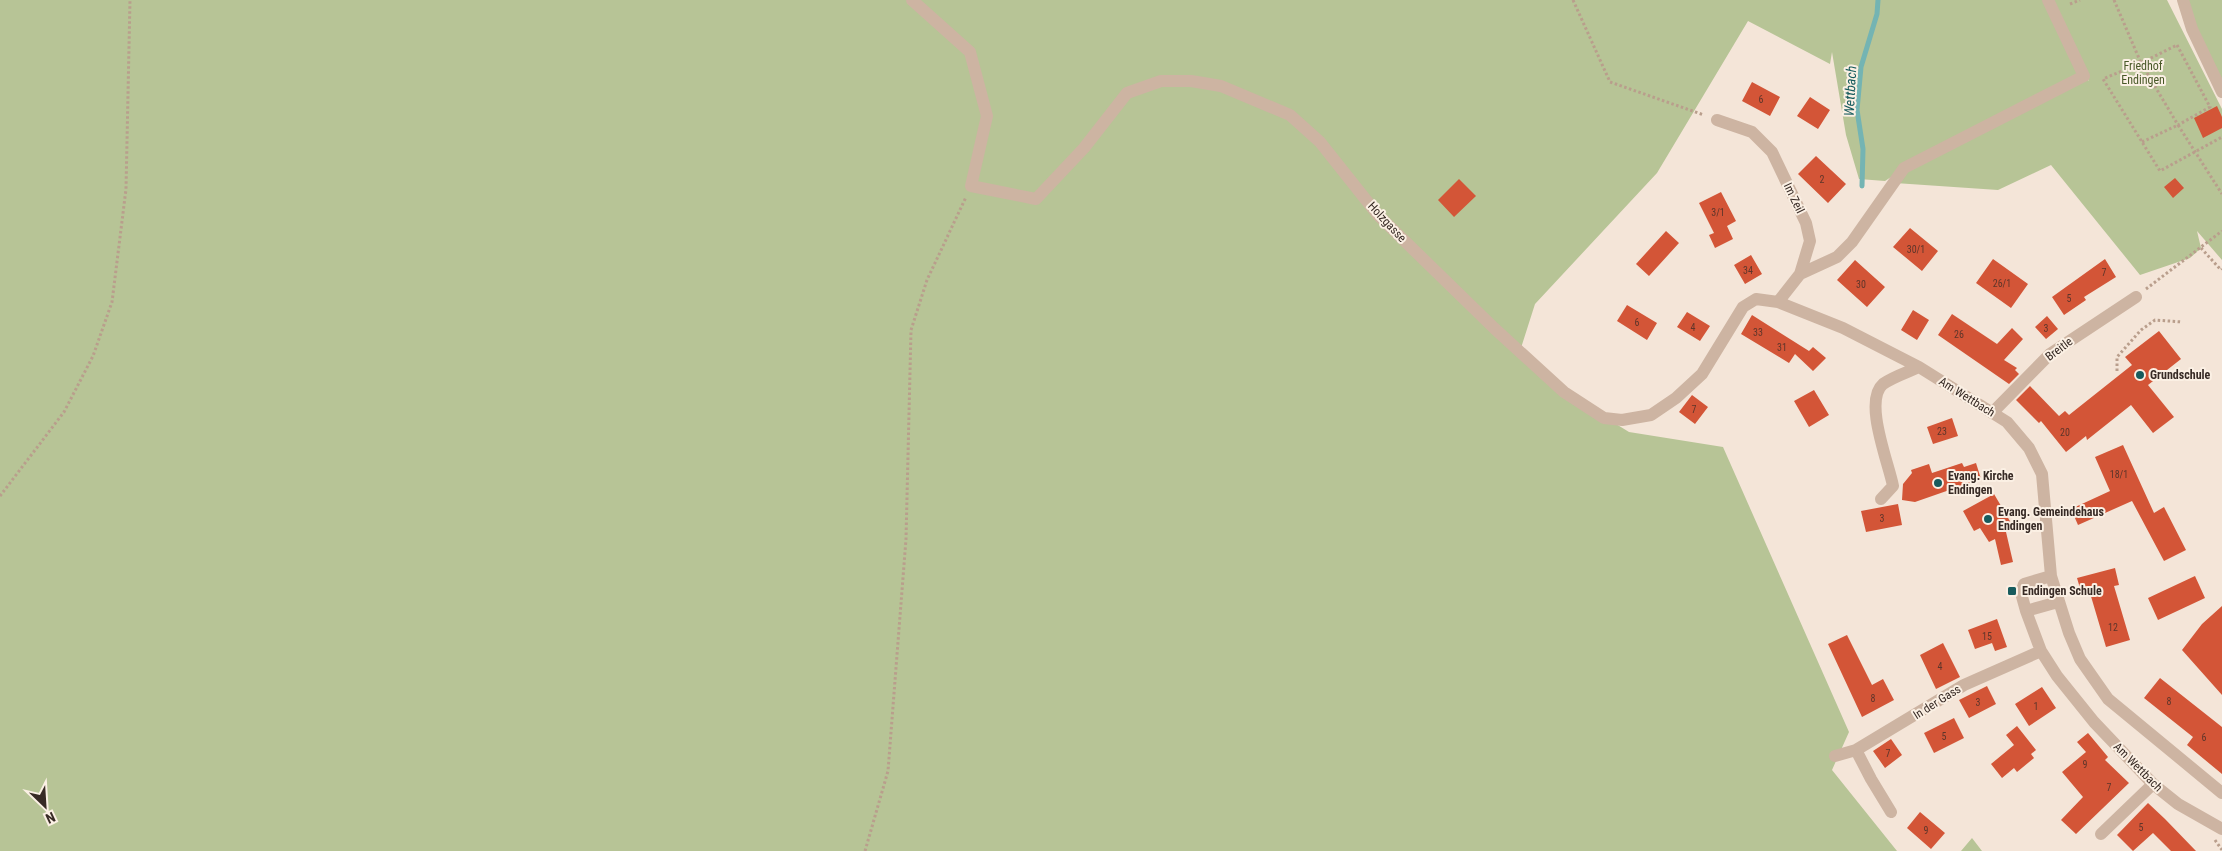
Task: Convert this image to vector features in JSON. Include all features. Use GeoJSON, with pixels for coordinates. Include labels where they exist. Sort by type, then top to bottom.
{"type":"FeatureCollection","features":[{"type":"Feature","properties":{"kind":"street"},"geometry":{"type":"LineString","coordinates":[[912,0],[970,52],[987,116],[971,186]]}},
{"type":"Feature","properties":{"kind":"street"},"geometry":{"type":"LineString","coordinates":[[1800,274],[1837,257],[1852,242],[1904,168],[2084,76],[2048,0]]}},
{"type":"Feature","properties":{"kind":"street"},"geometry":{"type":"LineString","coordinates":[[2183,0],[2192,29],[2222,92]]}},
{"type":"Feature","properties":{"kind":"street","name":"Holzgasse"},"geometry":{"type":"LineString","coordinates":[[971,186],[1036,199],[1084,148],[1127,93],[1161,81],[1191,81],[1221,86],[1290,115],[1320,142],[1378,215],[1494,328],[1564,392],[1604,418],[1622,420],[1651,415],[1676,398],[1702,374],[1744,307],[1756,299],[1778,302]]}},
{"type":"Feature","properties":{"kind":"street","name":"Im Zeil"},"geometry":{"type":"LineString","coordinates":[[1717,120],[1752,132],[1772,152],[1806,223],[1810,242],[1800,274],[1778,302]]}},
{"type":"Feature","properties":{"kind":"street","name":"Breitle"},"geometry":{"type":"LineString","coordinates":[[1992,413],[2050,354],[2136,297]]}},
{"type":"Feature","properties":{"kind":"street","name":"Am Wettbach"},"geometry":{"type":"LineString","coordinates":[[1778,302],[1843,328],[1918,367],[2007,422],[2028,448],[2042,474],[2051,576],[2058,602],[2080,659],[2108,699],[2222,793]]}},
{"type":"Feature","properties":{"kind":"street"},"geometry":{"type":"LineString","coordinates":[[1881,499],[1893,486],[1876,418],[1876,399],[1882,385],[1918,367]]}},
{"type":"Feature","properties":{"kind":"street","name":"Am Wettbach"},"geometry":{"type":"LineString","coordinates":[[2051,576],[2024,584],[2021,593],[2041,651],[2057,676],[2094,722],[2153,784],[2178,804],[2222,829]]}},
{"type":"Feature","properties":{"kind":"street"},"geometry":{"type":"LineString","coordinates":[[2026,611],[2058,602]]}},
{"type":"Feature","properties":{"kind":"street","name":"In der Gass"},"geometry":{"type":"LineString","coordinates":[[1835,756],[1856,750],[1964,685],[2041,651]]}},
{"type":"Feature","properties":{"kind":"street"},"geometry":{"type":"LineString","coordinates":[[1856,750],[1891,812]]}},
{"type":"Feature","properties":{"kind":"street"},"geometry":{"type":"LineString","coordinates":[[2101,834],[2153,784]]}},
{"type":"Feature","properties":{"kind":"path"},"geometry":{"type":"LineString","coordinates":[[0,496],[64,412],[92,356],[112,302],[126,189],[130,0]]}},
{"type":"Feature","properties":{"kind":"path"},"geometry":{"type":"LineString","coordinates":[[1573,0],[1610,82],[1717,120]]}},
{"type":"Feature","properties":{"kind":"path"},"geometry":{"type":"LineString","coordinates":[[2070,4],[2080,0]]}},
{"type":"Feature","properties":{"kind":"path"},"geometry":{"type":"LineString","coordinates":[[2114,0],[2141,63],[2194,153],[2222,194]]}},
{"type":"Feature","properties":{"kind":"path"},"geometry":{"type":"LineString","coordinates":[[2142,142],[2210,107],[2177,45],[2103,79],[2142,142],[2160,171],[2222,137]]}},
{"type":"Feature","properties":{"kind":"path"},"geometry":{"type":"LineString","coordinates":[[865,851],[888,771],[906,539],[911,330],[927,280],[971,186]]}},
{"type":"Feature","properties":{"kind":"path"},"geometry":{"type":"LineString","coordinates":[[2136,297],[2222,231]]}},
{"type":"Feature","properties":{"kind":"path"},"geometry":{"type":"LineString","coordinates":[[2201,248],[2222,269]]}},
{"type":"Feature","properties":{"kind":"path"},"geometry":{"type":"LineString","coordinates":[[2117,370],[2117,357],[2141,330],[2155,320],[2182,322]]}},
{"type":"Feature","properties":{"kind":"green space","name":"Friedhof Endingen"},"geometry":{"type":"Polygon","coordinates":[[[0,0],[2048,0],[2084,76],[2089,81],[2052,0],[2167,0],[2222,109],[2222,260],[2197,231],[2201,248],[2190,258],[2140,275],[2051,165],[1998,190],[1895,183],[1903,169],[1885,181],[1859,179],[1846,135],[1832,52],[1830,64],[1748,21],[1657,173],[1535,304],[1520,351],[1564,392],[1629,432],[1723,447],[1849,732],[1832,770],[1897,851],[0,851],[0,0]]]}},
{"type":"Feature","properties":{"kind":"green space"},"geometry":{"type":"Polygon","coordinates":[[[2184,0],[2222,0],[2222,92],[2184,0]]]}},
{"type":"Feature","properties":{"kind":"green space"},"geometry":{"type":"Polygon","coordinates":[[[1972,838],[1982,851],[1961,851],[1972,838]]]}},
{"type":"Feature","properties":{"kind":"building"},"geometry":{"type":"Polygon","coordinates":[[[1752,82],[1780,97],[1770,116],[1742,101],[1752,82]]]}},
{"type":"Feature","properties":{"kind":"building"},"geometry":{"type":"Polygon","coordinates":[[[1810,97],[1830,110],[1818,129],[1797,116],[1810,97]]]}},
{"type":"Feature","properties":{"kind":"building"},"geometry":{"type":"Polygon","coordinates":[[[2217,106],[2222,117],[2222,128],[2203,138],[2194,118],[2217,106]]]}},
{"type":"Feature","properties":{"kind":"building"},"geometry":{"type":"Polygon","coordinates":[[[1816,156],[1846,184],[1828,203],[1798,174],[1816,156]]]}},
{"type":"Feature","properties":{"kind":"building"},"geometry":{"type":"Polygon","coordinates":[[[2175,178],[2184,188],[2173,198],[2164,187],[2175,178]]]}},
{"type":"Feature","properties":{"kind":"building"},"geometry":{"type":"Polygon","coordinates":[[[1459,179],[1476,196],[1454,217],[1438,200],[1459,179]]]}},
{"type":"Feature","properties":{"kind":"building"},"geometry":{"type":"Polygon","coordinates":[[[1721,192],[1736,221],[1727,226],[1733,239],[1715,248],[1709,235],[1714,233],[1699,203],[1721,192]]]}},
{"type":"Feature","properties":{"kind":"building"},"geometry":{"type":"Polygon","coordinates":[[[1910,228],[1938,251],[1922,271],[1893,247],[1910,228]]]}},
{"type":"Feature","properties":{"kind":"building"},"geometry":{"type":"Polygon","coordinates":[[[1666,231],[1679,243],[1649,276],[1636,264],[1666,231]]]}},
{"type":"Feature","properties":{"kind":"building"},"geometry":{"type":"Polygon","coordinates":[[[1751,255],[1762,274],[1745,284],[1734,265],[1751,255]]]}},
{"type":"Feature","properties":{"kind":"building"},"geometry":{"type":"Polygon","coordinates":[[[1993,259],[2028,284],[2011,308],[1976,283],[1993,259]]]}},
{"type":"Feature","properties":{"kind":"building"},"geometry":{"type":"Polygon","coordinates":[[[2105,259],[2116,277],[2084,297],[2086,300],[2064,315],[2052,297],[2105,259]]]}},
{"type":"Feature","properties":{"kind":"building"},"geometry":{"type":"Polygon","coordinates":[[[1855,260],[1885,287],[1867,307],[1837,280],[1855,260]]]}},
{"type":"Feature","properties":{"kind":"building"},"geometry":{"type":"Polygon","coordinates":[[[1627,305],[1657,323],[1647,340],[1617,321],[1627,305]]]}},
{"type":"Feature","properties":{"kind":"building"},"geometry":{"type":"Polygon","coordinates":[[[1913,310],[1929,320],[1917,340],[1901,330],[1913,310]]]}},
{"type":"Feature","properties":{"kind":"building"},"geometry":{"type":"Polygon","coordinates":[[[1687,312],[1710,326],[1700,341],[1677,327],[1687,312]]]}},
{"type":"Feature","properties":{"kind":"building"},"geometry":{"type":"Polygon","coordinates":[[[1952,314],[1997,344],[2012,328],[2023,339],[2004,360],[2017,368],[2015,370],[2019,374],[2009,384],[1938,335],[1952,314]]]}},
{"type":"Feature","properties":{"kind":"building"},"geometry":{"type":"Polygon","coordinates":[[[1752,315],[1809,351],[1813,347],[1826,358],[1813,371],[1795,354],[1789,363],[1741,334],[1752,315]]]}},
{"type":"Feature","properties":{"kind":"building"},"geometry":{"type":"Polygon","coordinates":[[[2047,316],[2058,329],[2046,339],[2035,327],[2047,316]]]}},
{"type":"Feature","properties":{"kind":"building","name":"Grundschule"},"geometry":{"type":"Polygon","coordinates":[[[2159,331],[2181,359],[2148,385],[2174,417],[2153,433],[2131,405],[2087,440],[2086,436],[2066,452],[2041,421],[2039,423],[2016,400],[2030,386],[2059,416],[2065,411],[2069,415],[2132,365],[2125,357],[2159,331]]]}},
{"type":"Feature","properties":{"kind":"building"},"geometry":{"type":"Polygon","coordinates":[[[1814,390],[1829,415],[1809,427],[1794,401],[1814,390]]]}},
{"type":"Feature","properties":{"kind":"building"},"geometry":{"type":"Polygon","coordinates":[[[1692,395],[1708,407],[1695,424],[1679,412],[1692,395]]]}},
{"type":"Feature","properties":{"kind":"building"},"geometry":{"type":"Polygon","coordinates":[[[1952,418],[1958,436],[1933,444],[1927,427],[1952,418]]]}},
{"type":"Feature","properties":{"kind":"building"},"geometry":{"type":"Polygon","coordinates":[[[2123,445],[2154,513],[2164,507],[2186,550],[2164,561],[2132,501],[2078,525],[2071,509],[2110,491],[2095,457],[2123,445]]]}},
{"type":"Feature","properties":{"kind":"building","name":"Evang. Kirche Endingen"},"geometry":{"type":"Polygon","coordinates":[[[1962,463],[1964,467],[1976,463],[1981,479],[1915,502],[1902,500],[1903,484],[1912,473],[1911,470],[1929,464],[1932,473],[1962,463]]]}},
{"type":"Feature","properties":{"kind":"building","name":"Evang. Gemeindehaus Endingen"},"geometry":{"type":"Polygon","coordinates":[[[1994,494],[2014,528],[2006,532],[2013,562],[2001,565],[1995,539],[1989,542],[1980,528],[1974,531],[1963,511],[1994,494]]]}},
{"type":"Feature","properties":{"kind":"building"},"geometry":{"type":"Polygon","coordinates":[[[1898,504],[1902,525],[1866,532],[1861,511],[1898,504]]]}},
{"type":"Feature","properties":{"kind":"building"},"geometry":{"type":"Polygon","coordinates":[[[2115,568],[2119,585],[2114,586],[2130,640],[2106,647],[2090,593],[2082,595],[2077,578],[2115,568]]]}},
{"type":"Feature","properties":{"kind":"building"},"geometry":{"type":"Polygon","coordinates":[[[2195,576],[2205,598],[2158,620],[2148,598],[2195,576]]]}},
{"type":"Feature","properties":{"kind":"building"},"geometry":{"type":"Polygon","coordinates":[[[2222,606],[2222,695],[2182,650],[2202,624],[2222,606]]]}},
{"type":"Feature","properties":{"kind":"building"},"geometry":{"type":"Polygon","coordinates":[[[1997,619],[2007,647],[1995,651],[1992,643],[1975,649],[1968,630],[1997,619]]]}},
{"type":"Feature","properties":{"kind":"building"},"geometry":{"type":"Polygon","coordinates":[[[1847,635],[1872,685],[1883,679],[1894,700],[1862,717],[1828,644],[1847,635]]]}},
{"type":"Feature","properties":{"kind":"building"},"geometry":{"type":"Polygon","coordinates":[[[1943,643],[1960,677],[1936,689],[1920,655],[1943,643]]]}},
{"type":"Feature","properties":{"kind":"building"},"geometry":{"type":"Polygon","coordinates":[[[2160,678],[2222,727],[2222,774],[2187,745],[2193,737],[2144,698],[2160,678]]]}},
{"type":"Feature","properties":{"kind":"building"},"geometry":{"type":"Polygon","coordinates":[[[1987,686],[1996,704],[1969,718],[1959,700],[1987,686]]]}},
{"type":"Feature","properties":{"kind":"building"},"geometry":{"type":"Polygon","coordinates":[[[2042,687],[2056,708],[2029,726],[2015,704],[2042,687]]]}},
{"type":"Feature","properties":{"kind":"building"},"geometry":{"type":"Polygon","coordinates":[[[1954,718],[1964,738],[1934,753],[1924,733],[1954,718]]]}},
{"type":"Feature","properties":{"kind":"building"},"geometry":{"type":"Polygon","coordinates":[[[2017,726],[2036,750],[2031,754],[2034,758],[2017,772],[2014,768],[2002,778],[1991,764],[2014,745],[2006,735],[2017,726]]]}},
{"type":"Feature","properties":{"kind":"building"},"geometry":{"type":"Polygon","coordinates":[[[2088,733],[2108,757],[2105,760],[2129,783],[2076,834],[2061,820],[2083,797],[2062,772],[2086,752],[2077,742],[2088,733]]]}},
{"type":"Feature","properties":{"kind":"building"},"geometry":{"type":"Polygon","coordinates":[[[1891,739],[1902,755],[1885,768],[1873,751],[1891,739]]]}},
{"type":"Feature","properties":{"kind":"building"},"geometry":{"type":"Polygon","coordinates":[[[2148,803],[2196,851],[2171,851],[2153,833],[2133,851],[2117,835],[2148,803]]]}},
{"type":"Feature","properties":{"kind":"building"},"geometry":{"type":"Polygon","coordinates":[[[1920,812],[1945,833],[1931,849],[1907,828],[1920,812]]]}},
{"type":"Feature","properties":{"kind":"waterway","name":"Wettbach"},"geometry":{"type":"LineString","coordinates":[[1862,186],[1863,149],[1857,110],[1861,67],[1877,14],[1878,0]]}},
{"type":"Feature","properties":{"kind":"place","name":"Grundschule"},"geometry":{"type":"Point","coordinates":[2140,375]}},
{"type":"Feature","properties":{"kind":"place","name":"Evang. Kirche Endingen"},"geometry":{"type":"Point","coordinates":[1938,483]}},
{"type":"Feature","properties":{"kind":"place","name":"Evang. Gemeindehaus Endingen"},"geometry":{"type":"Point","coordinates":[1988,519]}},
{"type":"Feature","properties":{"kind":"place","name":"Endingen Schule"},"geometry":{"type":"Point","coordinates":[2012,591]}}]}
